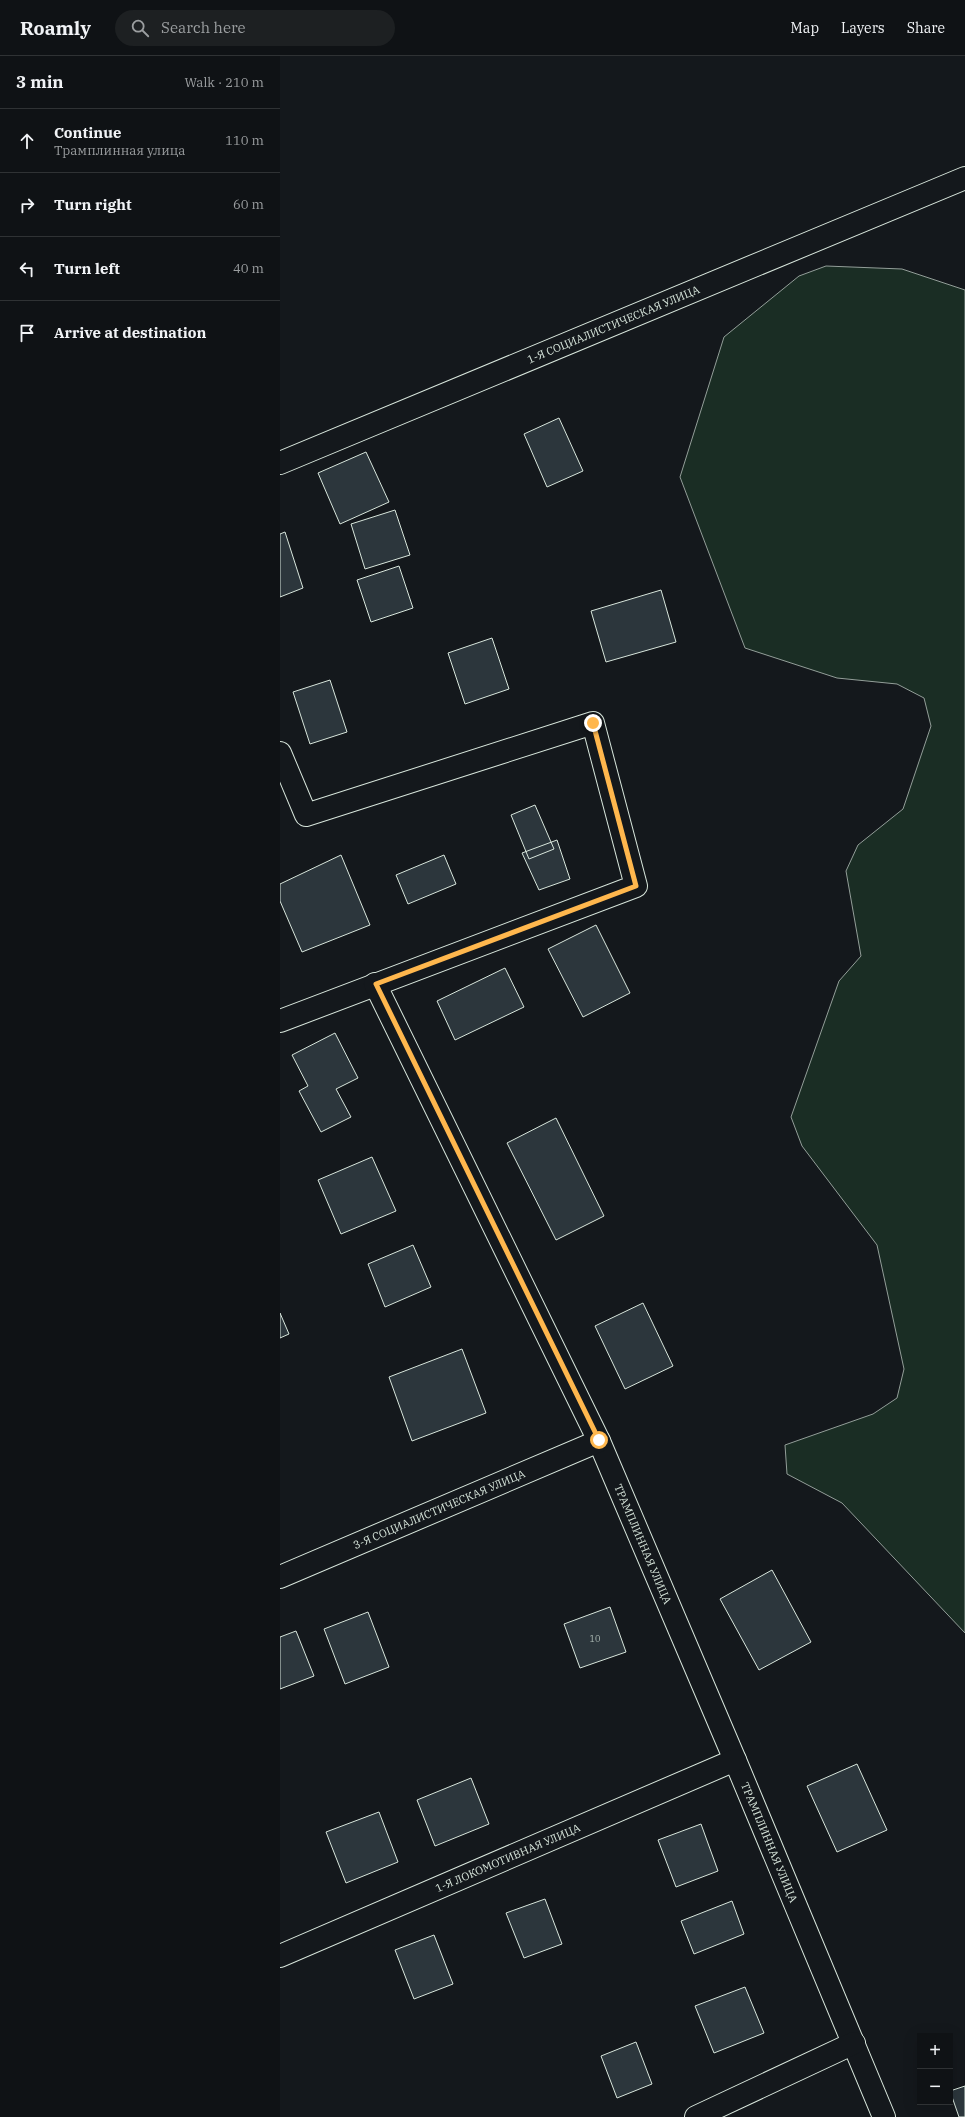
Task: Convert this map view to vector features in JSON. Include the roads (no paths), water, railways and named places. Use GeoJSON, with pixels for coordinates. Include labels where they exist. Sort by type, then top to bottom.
{"type":"FeatureCollection","features":[{"type":"Feature","properties":{"kind":"street","name":"1-Я СОЦИАЛИСТИЧЕСКАЯ УЛИЦА"},"geometry":{"type":"LineString","coordinates":[[280,463],[959,185]]}},
{"type":"Feature","properties":{"kind":"street"},"geometry":{"type":"LineString","coordinates":[[280,753],[306,815],[593,723],[636,886],[280,1021]]}},
{"type":"Feature","properties":{"kind":"street","name":"ТРАМПЛИННАЯ УЛИЦА"},"geometry":{"type":"LineString","coordinates":[[376,984],[599,1440],[736,1760],[884,2117]]}},
{"type":"Feature","properties":{"kind":"street","name":"3-Я СОЦИАЛИСТИЧЕСКАЯ УЛИЦА"},"geometry":{"type":"LineString","coordinates":[[280,1578],[599,1440]]}},
{"type":"Feature","properties":{"kind":"street","name":"1-Я ЛОКОМОТИВНАЯ УЛИЦА"},"geometry":{"type":"LineString","coordinates":[[280,1956],[736,1760]]}},
{"type":"Feature","properties":{"kind":"street"},"geometry":{"type":"LineString","coordinates":[[696,2117],[854,2043]]}}]}
